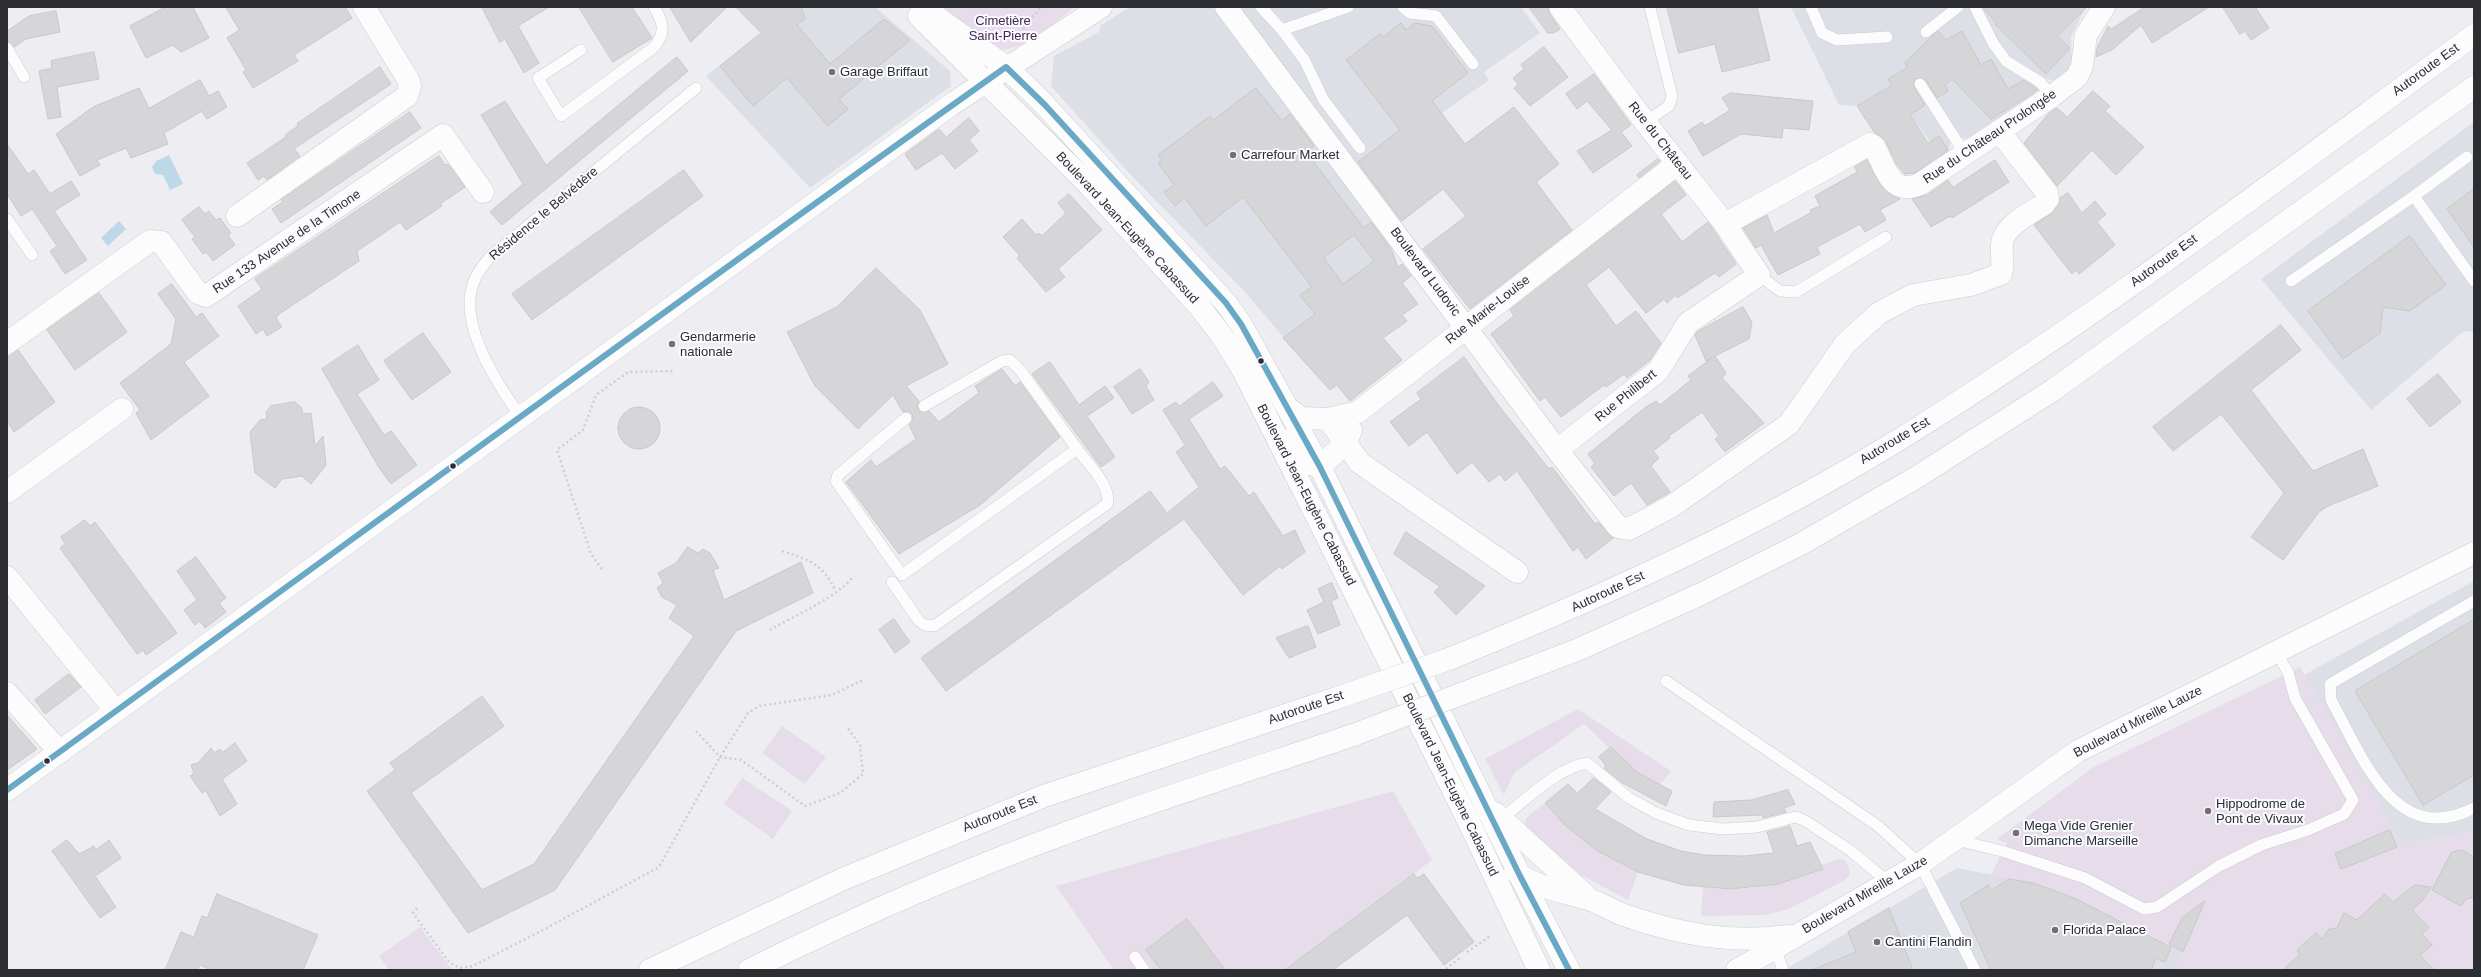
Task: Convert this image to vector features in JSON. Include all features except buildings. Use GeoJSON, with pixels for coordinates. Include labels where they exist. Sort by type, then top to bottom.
{"type":"FeatureCollection","features":[{"type":"Feature","properties":{"kind":"main road"},"geometry":{"type":"LineString","coordinates":[[237,216],[408,96],[410,86],[409,81],[364,7]]}},
{"type":"Feature","properties":{"kind":"main road","name":"Boulevard Jean-Eugène Cabassud"},"geometry":{"type":"LineString","coordinates":[[910,7],[1088,184],[1199,306],[1222,336],[1244,372],[1468,818],[1539,970]]}},
{"type":"Feature","properties":{"kind":"main road","name":"Boulevard Jean-Eugène Cabassud"},"geometry":{"type":"LineString","coordinates":[[923,7],[1006,67],[1045,105],[1226,303],[1241,324],[1320,467],[1494,811],[1520,876],[1569,970]]}},
{"type":"Feature","properties":{"kind":"main road"},"geometry":{"type":"LineString","coordinates":[[7,790],[985,80],[1054,39],[1101,7]]}},
{"type":"Feature","properties":{"kind":"main road","name":"Boulevard Ludovic"},"geometry":{"type":"LineString","coordinates":[[1226,7],[1557,450],[1618,527],[1629,529],[1672,506],[1789,424],[1845,344],[1879,313],[1913,295],[1970,285],[2001,274],[2004,265],[2002,244],[2008,230],[2044,204],[2048,199],[2047,193],[1999,131]]}},
{"type":"Feature","properties":{"kind":"main road","name":"Rue du Château"},"geometry":{"type":"LineString","coordinates":[[1560,7],[1645,122],[1725,224],[1759,275]]}},
{"type":"Feature","properties":{"kind":"main road","name":"Rue du Château Prolongée"},"geometry":{"type":"LineString","coordinates":[[1725,224],[1865,145],[1870,144],[1874,146],[1895,184],[1901,188],[1910,188],[1920,184],[2052,96],[2077,77],[2082,66],[2086,35],[2104,7]]}},
{"type":"Feature","properties":{"kind":"main road","name":"Autoroute Est"},"geometry":{"type":"LineString","coordinates":[[650,970],[843,879],[1044,796],[1334,699],[1448,659],[1565,612],[1685,555],[1788,503],[1898,440],[2036,352],[2474,35]]}},
{"type":"Feature","properties":{"kind":"main road"},"geometry":{"type":"LineString","coordinates":[[749,970],[848,921],[966,872],[1066,834],[1356,734],[1577,650],[1701,594],[1801,544],[1917,477],[2053,390],[2474,87]]}},
{"type":"Feature","properties":{"kind":"main road","name":"Rue 133 Avenue de la Timone"},"geometry":{"type":"LineString","coordinates":[[7,343],[150,241],[161,242],[198,293],[206,296],[443,135],[483,192]]}},
{"type":"Feature","properties":{"kind":"main road","name":"Rue Marie-Louise"},"geometry":{"type":"LineString","coordinates":[[1289,409],[1301,418],[1328,419],[1358,412],[1677,164]]}},
{"type":"Feature","properties":{"kind":"main road"},"geometry":{"type":"LineString","coordinates":[[1168,272],[1183,257]]}},
{"type":"Feature","properties":{"kind":"main road","name":"Rue Philibert"},"geometry":{"type":"LineString","coordinates":[[1557,450],[1658,371],[1688,323],[1759,275]]}},
{"type":"Feature","properties":{"kind":"main road"},"geometry":{"type":"LineString","coordinates":[[7,492],[122,409]]}},
{"type":"Feature","properties":{"kind":"main road"},"geometry":{"type":"LineString","coordinates":[[1268,420],[1300,462],[1320,467],[1346,442],[1358,412]]}},
{"type":"Feature","properties":{"kind":"main road"},"geometry":{"type":"LineString","coordinates":[[1328,419],[1360,463],[1518,572]]}},
{"type":"Feature","properties":{"kind":"main road","name":"Boulevard Mireille Lauze"},"geometry":{"type":"LineString","coordinates":[[1737,970],[1920,864],[1956,840],[2078,751],[2474,553]]}},
{"type":"Feature","properties":{"kind":"main road"},"geometry":{"type":"LineString","coordinates":[[7,577],[116,710]]}},
{"type":"Feature","properties":{"kind":"main road"},"geometry":{"type":"LineString","coordinates":[[7,693],[60,752]]}},
{"type":"Feature","properties":{"kind":"main road"},"geometry":{"type":"LineString","coordinates":[[1494,811],[1592,901]]}},
{"type":"Feature","properties":{"kind":"main road"},"geometry":{"type":"LineString","coordinates":[[1468,818],[1501,860],[1520,876],[1592,901],[1623,915],[1668,930],[1699,936],[1758,940],[1797,935]]}},
{"type":"Feature","properties":{"kind":"lane"},"geometry":{"type":"LineString","coordinates":[[581,50],[538,78],[561,116],[653,48],[662,38],[663,28],[654,7]]}},
{"type":"Feature","properties":{"kind":"lane"},"geometry":{"type":"LineString","coordinates":[[1261,7],[1282,30],[1305,61],[1323,99],[1360,148]]}},
{"type":"Feature","properties":{"kind":"lane"},"geometry":{"type":"LineString","coordinates":[[1282,30],[1348,7]]}},
{"type":"Feature","properties":{"kind":"lane"},"geometry":{"type":"LineString","coordinates":[[1403,7],[1410,13],[1436,16],[1473,64]]}},
{"type":"Feature","properties":{"kind":"lane"},"geometry":{"type":"LineString","coordinates":[[1645,122],[1669,106],[1672,96],[1650,7]]}},
{"type":"Feature","properties":{"kind":"lane"},"geometry":{"type":"LineString","coordinates":[[1811,7],[1822,33],[1837,40],[1887,37]]}},
{"type":"Feature","properties":{"kind":"lane"},"geometry":{"type":"LineString","coordinates":[[1926,32],[1958,7]]}},
{"type":"Feature","properties":{"kind":"lane"},"geometry":{"type":"LineString","coordinates":[[1975,7],[1993,43],[2006,61],[2040,82],[2052,96]]}},
{"type":"Feature","properties":{"kind":"lane"},"geometry":{"type":"LineString","coordinates":[[7,48],[24,77]]}},
{"type":"Feature","properties":{"kind":"lane"},"geometry":{"type":"LineString","coordinates":[[1920,84],[1965,154]]}},
{"type":"Feature","properties":{"kind":"lane","name":"Résidence le Belvédère"},"geometry":{"type":"LineString","coordinates":[[521,417],[502,390],[472,325],[470,303],[475,278],[490,257],[696,88]]}},
{"type":"Feature","properties":{"kind":"lane"},"geometry":{"type":"LineString","coordinates":[[2291,281],[2414,196],[2467,156]]}},
{"type":"Feature","properties":{"kind":"lane"},"geometry":{"type":"LineString","coordinates":[[2414,196],[2474,281]]}},
{"type":"Feature","properties":{"kind":"lane"},"geometry":{"type":"LineString","coordinates":[[7,219],[32,255]]}},
{"type":"Feature","properties":{"kind":"lane"},"geometry":{"type":"LineString","coordinates":[[1759,275],[1780,290],[1796,292],[1886,237]]}},
{"type":"Feature","properties":{"kind":"lane"},"geometry":{"type":"LineString","coordinates":[[892,582],[919,621],[925,625],[934,626],[1107,504],[1109,496],[1106,488],[1020,370],[1010,360],[1002,361],[924,406]]}},
{"type":"Feature","properties":{"kind":"lane"},"geometry":{"type":"LineString","coordinates":[[906,418],[838,475],[836,481],[902,575],[1077,449]]}},
{"type":"Feature","properties":{"kind":"lane"},"geometry":{"type":"LineString","coordinates":[[2474,601],[2330,684],[2331,700],[2382,789],[2403,809],[2426,818],[2462,814],[2474,808]]}},
{"type":"Feature","properties":{"kind":"lane"},"geometry":{"type":"LineString","coordinates":[[1956,840],[2002,851],[2085,878],[2144,909],[2157,907],[2219,866],[2262,845],[2308,830],[2344,814],[2353,800],[2295,698],[2288,672],[2276,652]]}},
{"type":"Feature","properties":{"kind":"lane"},"geometry":{"type":"LineString","coordinates":[[1666,681],[1878,826],[1920,864],[1975,970]]}},
{"type":"Feature","properties":{"kind":"lane"},"geometry":{"type":"LineString","coordinates":[[1494,811],[1574,765],[1587,763],[1629,798],[1656,813],[1689,825],[1723,829],[1757,826],[1795,817],[1804,820],[1851,851],[1888,882]]}},
{"type":"Feature","properties":{"kind":"lane"},"geometry":{"type":"LineString","coordinates":[[1775,948],[1783,970]]}},
{"type":"Feature","properties":{"kind":"lane"},"geometry":{"type":"LineString","coordinates":[[1135,957],[1144,970]]}},
{"type":"Feature","properties":{"kind":"path"},"geometry":{"type":"LineString","coordinates":[[1015,37],[1026,28],[1041,7]]}},
{"type":"Feature","properties":{"kind":"path"},"geometry":{"type":"LineString","coordinates":[[602,569],[591,554],[557,450],[583,430],[596,395],[628,372],[674,370]]}},
{"type":"Feature","properties":{"kind":"path"},"geometry":{"type":"LineString","coordinates":[[782,551],[806,558],[821,567],[836,591]]}},
{"type":"Feature","properties":{"kind":"path"},"geometry":{"type":"LineString","coordinates":[[770,630],[836,591],[854,576]]}},
{"type":"Feature","properties":{"kind":"path"},"geometry":{"type":"LineString","coordinates":[[417,908],[413,913],[449,962],[459,968],[473,966],[659,867],[720,757],[748,713],[759,706],[832,696],[864,680]]}},
{"type":"Feature","properties":{"kind":"path"},"geometry":{"type":"LineString","coordinates":[[696,731],[720,757],[741,760],[805,806],[840,793],[863,774],[860,745],[847,727]]}},
{"type":"Feature","properties":{"kind":"path"},"geometry":{"type":"LineString","coordinates":[[1467,952],[1490,936]]}},
{"type":"Feature","properties":{"kind":"path"},"geometry":{"type":"LineString","coordinates":[[1446,969],[1461,957]]}},
{"type":"Feature","properties":{"kind":"shaded area"},"geometry":{"type":"Polygon","coordinates":[[[794,7],[875,7],[950,71],[951,86],[810,188],[706,76],[794,7]]]}},
{"type":"Feature","properties":{"kind":"shaded area"},"geometry":{"type":"Polygon","coordinates":[[[1130,7],[1521,7],[1540,33],[1484,72],[1489,80],[1442,113],[1478,161],[1387,233],[1394,254],[1353,285],[1372,306],[1303,360],[1244,291],[1130,174],[1051,86],[1054,56],[1099,32],[1100,26],[1130,7]]]}},
{"type":"Feature","properties":{"kind":"shaded area"},"geometry":{"type":"Polygon","coordinates":[[[1791,7],[2086,7],[2071,37],[2072,70],[2055,81],[2044,78],[2037,86],[2034,97],[1967,139],[1959,137],[1950,142],[1949,152],[1942,157],[1906,110],[1892,85],[1857,106],[1839,105],[1791,7]]]}},
{"type":"Feature","properties":{"kind":"shaded area"},"geometry":{"type":"Polygon","coordinates":[[[2474,122],[2474,332],[2464,331],[2371,410],[2261,279],[2474,122]]]}},
{"type":"Feature","properties":{"kind":"shaded area"},"geometry":{"type":"Polygon","coordinates":[[[2474,581],[2474,832],[2402,844],[2304,675],[2474,581]]]}},
{"type":"Feature","properties":{"kind":"shaded area"},"geometry":{"type":"Polygon","coordinates":[[[1957,868],[2025,881],[2050,889],[2074,898],[2183,952],[2174,970],[1784,970],[1957,868]]]}},
{"type":"Feature","properties":{"kind":"green space","name":"Cimetière Saint-Pierre"},"geometry":{"type":"Polygon","coordinates":[[[943,7],[1075,7],[1028,41],[1018,46],[996,50],[943,7]]]}},
{"type":"Feature","properties":{"kind":"green space","name":"Hippodrome de Pont de Vivaux"},"geometry":{"type":"Polygon","coordinates":[[[2300,667],[2402,844],[2474,832],[2474,970],[2174,970],[2183,952],[2090,906],[2042,888],[1991,875],[2007,843],[1997,839],[2094,767],[2300,667]]]}},
{"type":"Feature","properties":{"kind":"green space"},"geometry":{"type":"Polygon","coordinates":[[[1578,709],[1671,771],[1659,786],[1638,774],[1584,724],[1514,773],[1504,795],[1485,759],[1578,709]]]}},
{"type":"Feature","properties":{"kind":"green space"},"geometry":{"type":"Polygon","coordinates":[[[782,726],[826,757],[805,784],[762,753],[782,726]]]}},
{"type":"Feature","properties":{"kind":"green space"},"geometry":{"type":"Polygon","coordinates":[[[742,778],[792,811],[773,839],[724,804],[742,778]]]}},
{"type":"Feature","properties":{"kind":"green space"},"geometry":{"type":"Polygon","coordinates":[[[1393,791],[1432,860],[1285,970],[1114,970],[1056,886],[1393,791]]]}},
{"type":"Feature","properties":{"kind":"green space"},"geometry":{"type":"Polygon","coordinates":[[[1545,803],[1577,834],[1599,851],[1638,872],[1628,900],[1581,875],[1527,828],[1525,822],[1527,817],[1545,803]]]}},
{"type":"Feature","properties":{"kind":"green space"},"geometry":{"type":"Polygon","coordinates":[[[1839,859],[1845,860],[1849,868],[1849,876],[1843,881],[1789,909],[1766,915],[1701,916],[1703,887],[1734,889],[1779,883],[1823,869],[1821,865],[1839,859]]]}},
{"type":"Feature","properties":{"kind":"green space"},"geometry":{"type":"Polygon","coordinates":[[[420,927],[452,970],[389,970],[379,956],[420,927]]]}},
{"type":"Feature","properties":{"kind":"water"},"geometry":{"type":"Polygon","coordinates":[[[169,155],[183,184],[170,190],[163,175],[155,174],[152,167],[156,161],[169,155]]]}},
{"type":"Feature","properties":{"kind":"water"},"geometry":{"type":"Polygon","coordinates":[[[119,221],[126,229],[108,246],[101,238],[119,221]]]}},
{"type":"Feature","properties":{"kind":"transit line"},"geometry":{"type":"LineString","coordinates":[[7,790],[630,337],[1006,67],[1045,105],[1226,303],[1241,324],[1320,467],[1520,876],[1569,970]]}},
{"type":"Feature","properties":{"kind":"place","name":"Garage Briffaut"},"geometry":{"type":"Point","coordinates":[832,72]}},
{"type":"Feature","properties":{"kind":"place","name":"Carrefour Market"},"geometry":{"type":"Point","coordinates":[1233,155]}},
{"type":"Feature","properties":{"kind":"place","name":"Gendarmerie nationale"},"geometry":{"type":"Point","coordinates":[672,344]}},
{"type":"Feature","properties":{"kind":"place","name":"Hippodrome de Pont de Vivaux"},"geometry":{"type":"Point","coordinates":[2208,811]}},
{"type":"Feature","properties":{"kind":"place","name":"Mega Vide Grenier Dimanche Marseille"},"geometry":{"type":"Point","coordinates":[2016,833]}},
{"type":"Feature","properties":{"kind":"place","name":"Florida Palace"},"geometry":{"type":"Point","coordinates":[2055,930]}},
{"type":"Feature","properties":{"kind":"place","name":"Cantini Flandin"},"geometry":{"type":"Point","coordinates":[1877,942]}}]}
